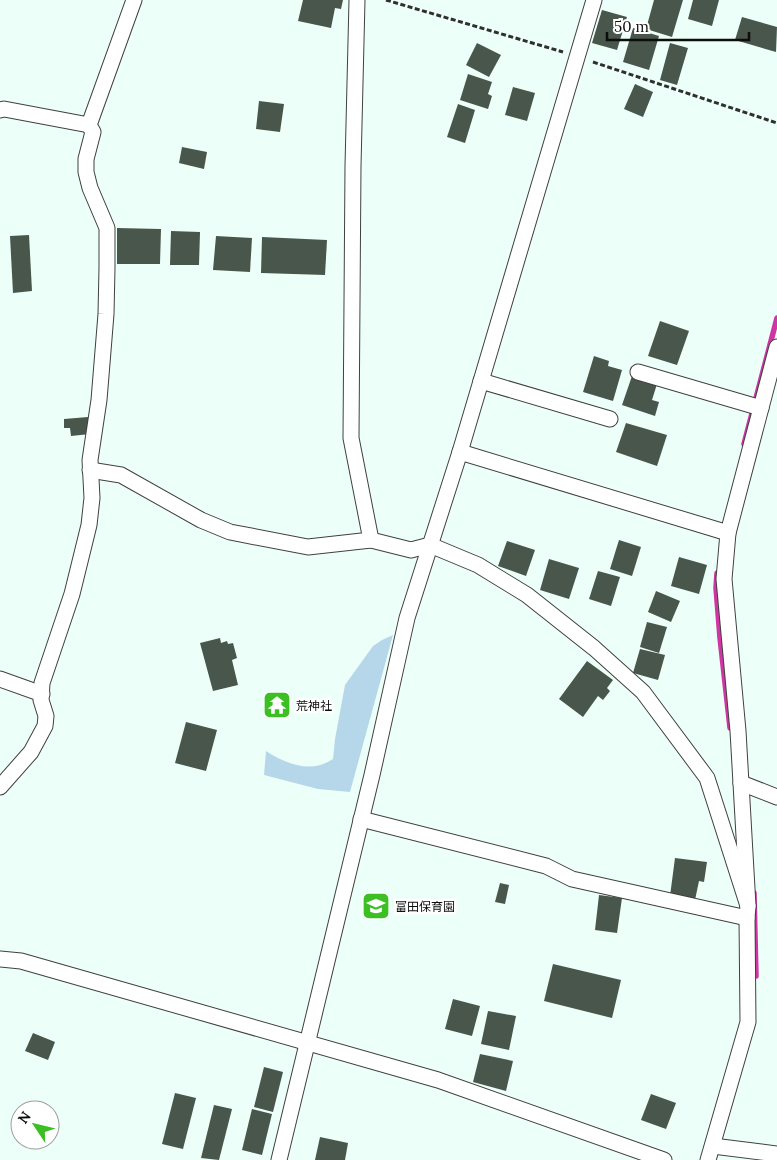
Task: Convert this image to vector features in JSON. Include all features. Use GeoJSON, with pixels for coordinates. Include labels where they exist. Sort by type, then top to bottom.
{"type":"FeatureCollection","features":[{"type":"Feature","properties":{"kind":"street"},"geometry":{"type":"LineString","coordinates":[[0,787],[31,752],[46,726],[46,716],[42,705],[42,683],[72,594],[89,524],[92,498],[90,470],[99,400],[106,314],[107,228],[90,188],[86,172],[86,158],[92,132],[89,125],[134,0]]}},
{"type":"Feature","properties":{"kind":"street"},"geometry":{"type":"LineString","coordinates":[[356,0],[352,438],[371,540]]}},
{"type":"Feature","properties":{"kind":"street"},"geometry":{"type":"LineString","coordinates":[[279,1160],[407,618],[460,452],[594,0]]}},
{"type":"Feature","properties":{"kind":"street"},"geometry":{"type":"LineString","coordinates":[[0,110],[4,109],[89,125]]}},
{"type":"Feature","properties":{"kind":"street"},"geometry":{"type":"LineString","coordinates":[[777,347],[728,533],[724,579],[738,731],[748,912],[748,1022],[710,1153],[777,1154]]}},
{"type":"Feature","properties":{"kind":"street"},"geometry":{"type":"LineString","coordinates":[[638,372],[761,408]]}},
{"type":"Feature","properties":{"kind":"street"},"geometry":{"type":"LineString","coordinates":[[481,381],[610,418]]}},
{"type":"Feature","properties":{"kind":"street"},"geometry":{"type":"LineString","coordinates":[[460,452],[728,533]]}},
{"type":"Feature","properties":{"kind":"street"},"geometry":{"type":"LineString","coordinates":[[90,470],[121,475],[201,520],[230,532],[308,547],[371,540],[411,550],[430,545],[478,565],[527,595],[594,648],[643,692],[707,778],[748,912]]}},
{"type":"Feature","properties":{"kind":"street"},"geometry":{"type":"LineString","coordinates":[[0,679],[42,694]]}},
{"type":"Feature","properties":{"kind":"street"},"geometry":{"type":"LineString","coordinates":[[741,783],[777,797]]}},
{"type":"Feature","properties":{"kind":"street"},"geometry":{"type":"LineString","coordinates":[[361,819],[546,866],[572,879],[748,912]]}},
{"type":"Feature","properties":{"kind":"street"},"geometry":{"type":"LineString","coordinates":[[0,959],[21,961],[306,1044],[438,1080],[664,1160]]}},
{"type":"Feature","properties":{"kind":"path"},"geometry":{"type":"LineString","coordinates":[[386,0],[577,56],[777,123]]}},
{"type":"Feature","properties":{"kind":"shaded area"},"geometry":{"type":"Polygon","coordinates":[[[393,635],[350,792],[318,789],[264,775],[266,751],[282,760],[299,766],[316,766],[333,759],[345,685],[373,646],[393,635]]]}},
{"type":"Feature","properties":{"kind":"building"},"geometry":{"type":"Polygon","coordinates":[[[303,0],[343,0],[341,9],[335,8],[331,28],[298,21],[303,0]]]}},
{"type":"Feature","properties":{"kind":"building"},"geometry":{"type":"Polygon","coordinates":[[[654,0],[683,0],[672,37],[646,29],[654,0]]]}},
{"type":"Feature","properties":{"kind":"building"},"geometry":{"type":"Polygon","coordinates":[[[693,0],[719,0],[712,26],[688,19],[693,0]]]}},
{"type":"Feature","properties":{"kind":"building"},"geometry":{"type":"Polygon","coordinates":[[[602,10],[627,17],[617,50],[592,43],[602,10]]]}},
{"type":"Feature","properties":{"kind":"building"},"geometry":{"type":"Polygon","coordinates":[[[742,17],[777,27],[776,52],[735,40],[742,17]]]}},
{"type":"Feature","properties":{"kind":"building"},"geometry":{"type":"Polygon","coordinates":[[[633,28],[659,36],[649,70],[623,62],[633,28]]]}},
{"type":"Feature","properties":{"kind":"building"},"geometry":{"type":"Polygon","coordinates":[[[477,43],[501,55],[489,77],[466,65],[477,43]]]}},
{"type":"Feature","properties":{"kind":"building"},"geometry":{"type":"Polygon","coordinates":[[[670,43],[688,48],[677,85],[660,80],[670,43]]]}},
{"type":"Feature","properties":{"kind":"building"},"geometry":{"type":"Polygon","coordinates":[[[468,74],[492,82],[488,94],[492,96],[488,109],[460,100],[468,74]]]}},
{"type":"Feature","properties":{"kind":"building"},"geometry":{"type":"Polygon","coordinates":[[[635,84],[653,92],[643,117],[624,109],[635,84]]]}},
{"type":"Feature","properties":{"kind":"building"},"geometry":{"type":"Polygon","coordinates":[[[513,87],[535,93],[527,121],[505,115],[513,87]]]}},
{"type":"Feature","properties":{"kind":"building"},"geometry":{"type":"Polygon","coordinates":[[[259,101],[284,104],[280,132],[256,129],[259,101]]]}},
{"type":"Feature","properties":{"kind":"building"},"geometry":{"type":"Polygon","coordinates":[[[458,104],[475,110],[465,143],[447,137],[458,104]]]}},
{"type":"Feature","properties":{"kind":"building"},"geometry":{"type":"Polygon","coordinates":[[[182,147],[207,152],[204,169],[179,163],[182,147]]]}},
{"type":"Feature","properties":{"kind":"building"},"geometry":{"type":"Polygon","coordinates":[[[117,228],[161,229],[160,264],[117,264],[117,228]]]}},
{"type":"Feature","properties":{"kind":"building"},"geometry":{"type":"Polygon","coordinates":[[[171,231],[200,232],[199,265],[170,265],[171,231]]]}},
{"type":"Feature","properties":{"kind":"building"},"geometry":{"type":"Polygon","coordinates":[[[29,235],[32,291],[13,293],[10,236],[29,235]]]}},
{"type":"Feature","properties":{"kind":"building"},"geometry":{"type":"Polygon","coordinates":[[[216,236],[252,238],[250,272],[213,270],[216,236]]]}},
{"type":"Feature","properties":{"kind":"building"},"geometry":{"type":"Polygon","coordinates":[[[262,237],[327,240],[325,275],[261,273],[262,237]]]}},
{"type":"Feature","properties":{"kind":"building"},"geometry":{"type":"Polygon","coordinates":[[[660,321],[689,331],[677,365],[648,356],[660,321]]]}},
{"type":"Feature","properties":{"kind":"building"},"geometry":{"type":"Polygon","coordinates":[[[594,356],[609,361],[608,366],[622,370],[613,401],[583,392],[594,356]]]}},
{"type":"Feature","properties":{"kind":"building"},"geometry":{"type":"Polygon","coordinates":[[[632,376],[657,384],[652,400],[659,402],[655,416],[622,405],[632,376]]]}},
{"type":"Feature","properties":{"kind":"building"},"geometry":{"type":"Polygon","coordinates":[[[88,417],[90,434],[71,436],[70,428],[64,428],[64,419],[88,417]]]}},
{"type":"Feature","properties":{"kind":"building"},"geometry":{"type":"Polygon","coordinates":[[[626,423],[667,435],[657,466],[616,452],[626,423]]]}},
{"type":"Feature","properties":{"kind":"building"},"geometry":{"type":"Polygon","coordinates":[[[619,540],[641,547],[632,576],[610,569],[619,540]]]}},
{"type":"Feature","properties":{"kind":"building"},"geometry":{"type":"Polygon","coordinates":[[[507,541],[535,550],[526,576],[498,566],[507,541]]]}},
{"type":"Feature","properties":{"kind":"building"},"geometry":{"type":"Polygon","coordinates":[[[679,557],[707,565],[699,594],[671,586],[679,557]]]}},
{"type":"Feature","properties":{"kind":"building"},"geometry":{"type":"Polygon","coordinates":[[[549,559],[579,568],[569,599],[540,590],[549,559]]]}},
{"type":"Feature","properties":{"kind":"building"},"geometry":{"type":"Polygon","coordinates":[[[598,571],[620,577],[611,606],[589,599],[598,571]]]}},
{"type":"Feature","properties":{"kind":"building"},"geometry":{"type":"Polygon","coordinates":[[[656,591],[680,601],[671,622],[648,612],[656,591]]]}},
{"type":"Feature","properties":{"kind":"building"},"geometry":{"type":"Polygon","coordinates":[[[647,622],[667,627],[659,653],[640,647],[647,622]]]}},
{"type":"Feature","properties":{"kind":"building"},"geometry":{"type":"Polygon","coordinates":[[[220,638],[221,643],[227,641],[228,644],[233,643],[237,658],[232,660],[238,685],[213,691],[200,643],[220,638]]]}},
{"type":"Feature","properties":{"kind":"building"},"geometry":{"type":"Polygon","coordinates":[[[640,649],[665,655],[658,680],[633,673],[640,649]]]}},
{"type":"Feature","properties":{"kind":"building"},"geometry":{"type":"Polygon","coordinates":[[[587,661],[613,680],[607,688],[610,691],[603,700],[598,696],[583,717],[559,699],[587,661]]]}},
{"type":"Feature","properties":{"kind":"building","name":"荒神社"},"geometry":{"type":"Polygon","coordinates":[[[275,696],[285,698],[284,701],[288,702],[286,712],[282,712],[281,716],[271,714],[271,710],[265,708],[267,700],[273,702],[275,696]]]}},
{"type":"Feature","properties":{"kind":"building"},"geometry":{"type":"Polygon","coordinates":[[[186,722],[217,730],[206,771],[175,763],[186,722]]]}},
{"type":"Feature","properties":{"kind":"building"},"geometry":{"type":"Polygon","coordinates":[[[675,858],[707,862],[704,882],[699,881],[695,900],[670,896],[675,858]]]}},
{"type":"Feature","properties":{"kind":"building"},"geometry":{"type":"Polygon","coordinates":[[[500,883],[509,885],[505,904],[495,902],[500,883]]]}},
{"type":"Feature","properties":{"kind":"building"},"geometry":{"type":"Polygon","coordinates":[[[599,895],[622,898],[617,933],[595,930],[599,895]]]}},
{"type":"Feature","properties":{"kind":"building"},"geometry":{"type":"Polygon","coordinates":[[[553,964],[621,980],[612,1018],[544,1001],[553,964]]]}},
{"type":"Feature","properties":{"kind":"building"},"geometry":{"type":"Polygon","coordinates":[[[453,999],[480,1006],[472,1036],[445,1029],[453,999]]]}},
{"type":"Feature","properties":{"kind":"building"},"geometry":{"type":"Polygon","coordinates":[[[488,1011],[516,1016],[509,1050],[481,1044],[488,1011]]]}},
{"type":"Feature","properties":{"kind":"building"},"geometry":{"type":"Polygon","coordinates":[[[33,1033],[55,1042],[48,1060],[25,1051],[33,1033]]]}},
{"type":"Feature","properties":{"kind":"building"},"geometry":{"type":"Polygon","coordinates":[[[480,1054],[513,1061],[506,1091],[473,1082],[480,1054]]]}},
{"type":"Feature","properties":{"kind":"building"},"geometry":{"type":"Polygon","coordinates":[[[264,1067],[283,1072],[273,1112],[254,1107],[264,1067]]]}},
{"type":"Feature","properties":{"kind":"building"},"geometry":{"type":"Polygon","coordinates":[[[175,1093],[196,1098],[183,1149],[162,1144],[175,1093]]]}},
{"type":"Feature","properties":{"kind":"building"},"geometry":{"type":"Polygon","coordinates":[[[651,1094],[676,1103],[666,1129],[641,1120],[651,1094]]]}},
{"type":"Feature","properties":{"kind":"building"},"geometry":{"type":"Polygon","coordinates":[[[214,1105],[232,1109],[219,1160],[201,1158],[214,1105]]]}},
{"type":"Feature","properties":{"kind":"building"},"geometry":{"type":"Polygon","coordinates":[[[252,1109],[272,1114],[262,1155],[242,1150],[252,1109]]]}},
{"type":"Feature","properties":{"kind":"building"},"geometry":{"type":"Polygon","coordinates":[[[320,1137],[348,1143],[345,1160],[315,1160],[320,1137]]]}},
{"type":"Feature","properties":{"kind":"waterway"},"geometry":{"type":"LineString","coordinates":[[744,444],[777,318]]}},
{"type":"Feature","properties":{"kind":"waterway"},"geometry":{"type":"LineString","coordinates":[[717,573],[716,588],[720,638],[730,728]]}},
{"type":"Feature","properties":{"kind":"waterway"},"geometry":{"type":"LineString","coordinates":[[754,893],[756,976]]}},
{"type":"Feature","properties":{"kind":"place","name":"荒神社"},"geometry":{"type":"Point","coordinates":[277,705]}},
{"type":"Feature","properties":{"kind":"place","name":"富田保育園"},"geometry":{"type":"Point","coordinates":[376,906]}}]}
